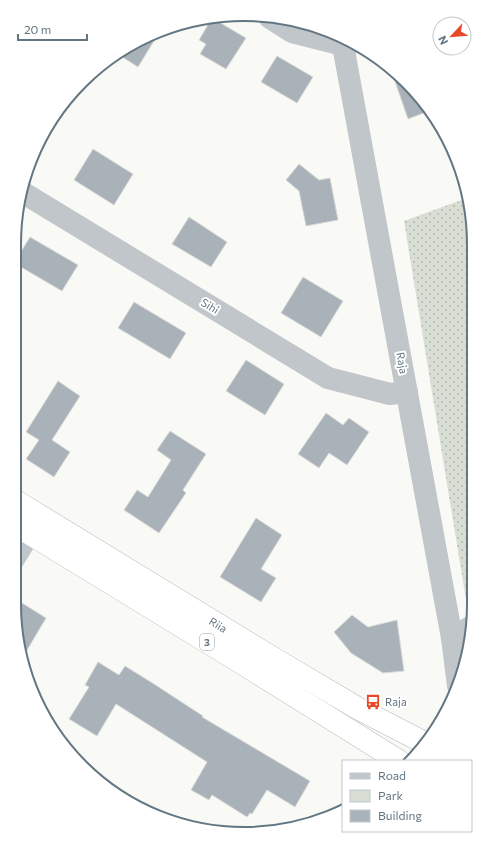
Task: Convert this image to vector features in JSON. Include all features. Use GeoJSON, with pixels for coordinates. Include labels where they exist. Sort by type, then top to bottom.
{"type":"FeatureCollection","features":[{"type":"Feature","properties":{"kind":"highway","name":"Riia"},"geometry":{"type":"LineString","coordinates":[[21,512],[28,525],[233,658],[397,760]]}},
{"type":"Feature","properties":{"kind":"highway","name":"Riia"},"geometry":{"type":"LineString","coordinates":[[28,525],[266,654],[359,709],[421,740]]}},
{"type":"Feature","properties":{"kind":"street"},"geometry":{"type":"LineString","coordinates":[[279,24],[292,32],[337,41]]}},
{"type":"Feature","properties":{"kind":"street","name":"Raja"},"geometry":{"type":"LineString","coordinates":[[345,45],[452,638],[456,672]]}},
{"type":"Feature","properties":{"kind":"street","name":"Sihi"},"geometry":{"type":"LineString","coordinates":[[27,195],[328,378],[390,394],[407,392]]}},
{"type":"Feature","properties":{"kind":"street"},"geometry":{"type":"LineString","coordinates":[[21,542],[28,525]]}},
{"type":"Feature","properties":{"kind":"street"},"geometry":{"type":"LineString","coordinates":[[452,638],[465,630]]}},
{"type":"Feature","properties":{"kind":"green space"},"geometry":{"type":"Polygon","coordinates":[[[463,200],[467,229],[467,606],[404,221],[463,200]]]}},
{"type":"Feature","properties":{"kind":"building"},"geometry":{"type":"Polygon","coordinates":[[[219,22],[246,38],[226,69],[200,54],[206,44],[199,40],[209,24],[219,22]]]}},
{"type":"Feature","properties":{"kind":"building"},"geometry":{"type":"Polygon","coordinates":[[[155,40],[138,67],[123,57],[155,40]]]}},
{"type":"Feature","properties":{"kind":"building"},"geometry":{"type":"Polygon","coordinates":[[[277,56],[313,77],[297,103],[261,82],[277,56]]]}},
{"type":"Feature","properties":{"kind":"building"},"geometry":{"type":"Polygon","coordinates":[[[394,79],[412,97],[424,113],[408,119],[394,79]]]}},
{"type":"Feature","properties":{"kind":"building"},"geometry":{"type":"Polygon","coordinates":[[[93,149],[133,174],[114,205],[74,180],[93,149]]]}},
{"type":"Feature","properties":{"kind":"building"},"geometry":{"type":"Polygon","coordinates":[[[299,164],[319,180],[330,178],[338,220],[306,226],[299,191],[286,180],[299,164]]]}},
{"type":"Feature","properties":{"kind":"building"},"geometry":{"type":"Polygon","coordinates":[[[189,217],[227,242],[211,267],[172,244],[189,217]]]}},
{"type":"Feature","properties":{"kind":"building"},"geometry":{"type":"Polygon","coordinates":[[[30,237],[78,265],[62,291],[21,267],[21,252],[30,237]]]}},
{"type":"Feature","properties":{"kind":"building"},"geometry":{"type":"Polygon","coordinates":[[[303,277],[343,301],[321,337],[281,313],[303,277]]]}},
{"type":"Feature","properties":{"kind":"building"},"geometry":{"type":"Polygon","coordinates":[[[134,302],[186,333],[170,359],[118,328],[134,302]]]}},
{"type":"Feature","properties":{"kind":"building"},"geometry":{"type":"Polygon","coordinates":[[[246,360],[284,384],[265,415],[226,391],[246,360]]]}},
{"type":"Feature","properties":{"kind":"building"},"geometry":{"type":"Polygon","coordinates":[[[58,381],[80,396],[52,440],[70,452],[54,477],[26,459],[39,440],[26,432],[58,381]]]}},
{"type":"Feature","properties":{"kind":"building"},"geometry":{"type":"Polygon","coordinates":[[[326,413],[343,425],[349,418],[369,432],[347,465],[329,453],[319,468],[298,454],[326,413]]]}},
{"type":"Feature","properties":{"kind":"building"},"geometry":{"type":"Polygon","coordinates":[[[170,431],[206,454],[183,490],[186,493],[159,533],[124,510],[137,490],[148,497],[171,460],[157,450],[170,431]]]}},
{"type":"Feature","properties":{"kind":"building"},"geometry":{"type":"Polygon","coordinates":[[[256,518],[282,535],[261,569],[276,578],[261,602],[220,577],[256,518]]]}},
{"type":"Feature","properties":{"kind":"building"},"geometry":{"type":"Polygon","coordinates":[[[21,602],[46,618],[26,652],[21,619],[21,602]]]}},
{"type":"Feature","properties":{"kind":"building"},"geometry":{"type":"Polygon","coordinates":[[[352,615],[368,627],[397,620],[404,671],[383,673],[351,653],[334,632],[352,615]]]}},
{"type":"Feature","properties":{"kind":"building"},"geometry":{"type":"Polygon","coordinates":[[[98,662],[119,675],[125,666],[203,716],[202,717],[310,781],[295,807],[267,790],[252,814],[250,813],[247,817],[212,795],[209,800],[191,790],[207,762],[116,704],[97,736],[69,719],[89,687],[85,685],[98,662]]]}},
{"type":"Feature","properties":{"kind":"place","name":"Raja"},"geometry":{"type":"Point","coordinates":[373,702]}}]}
